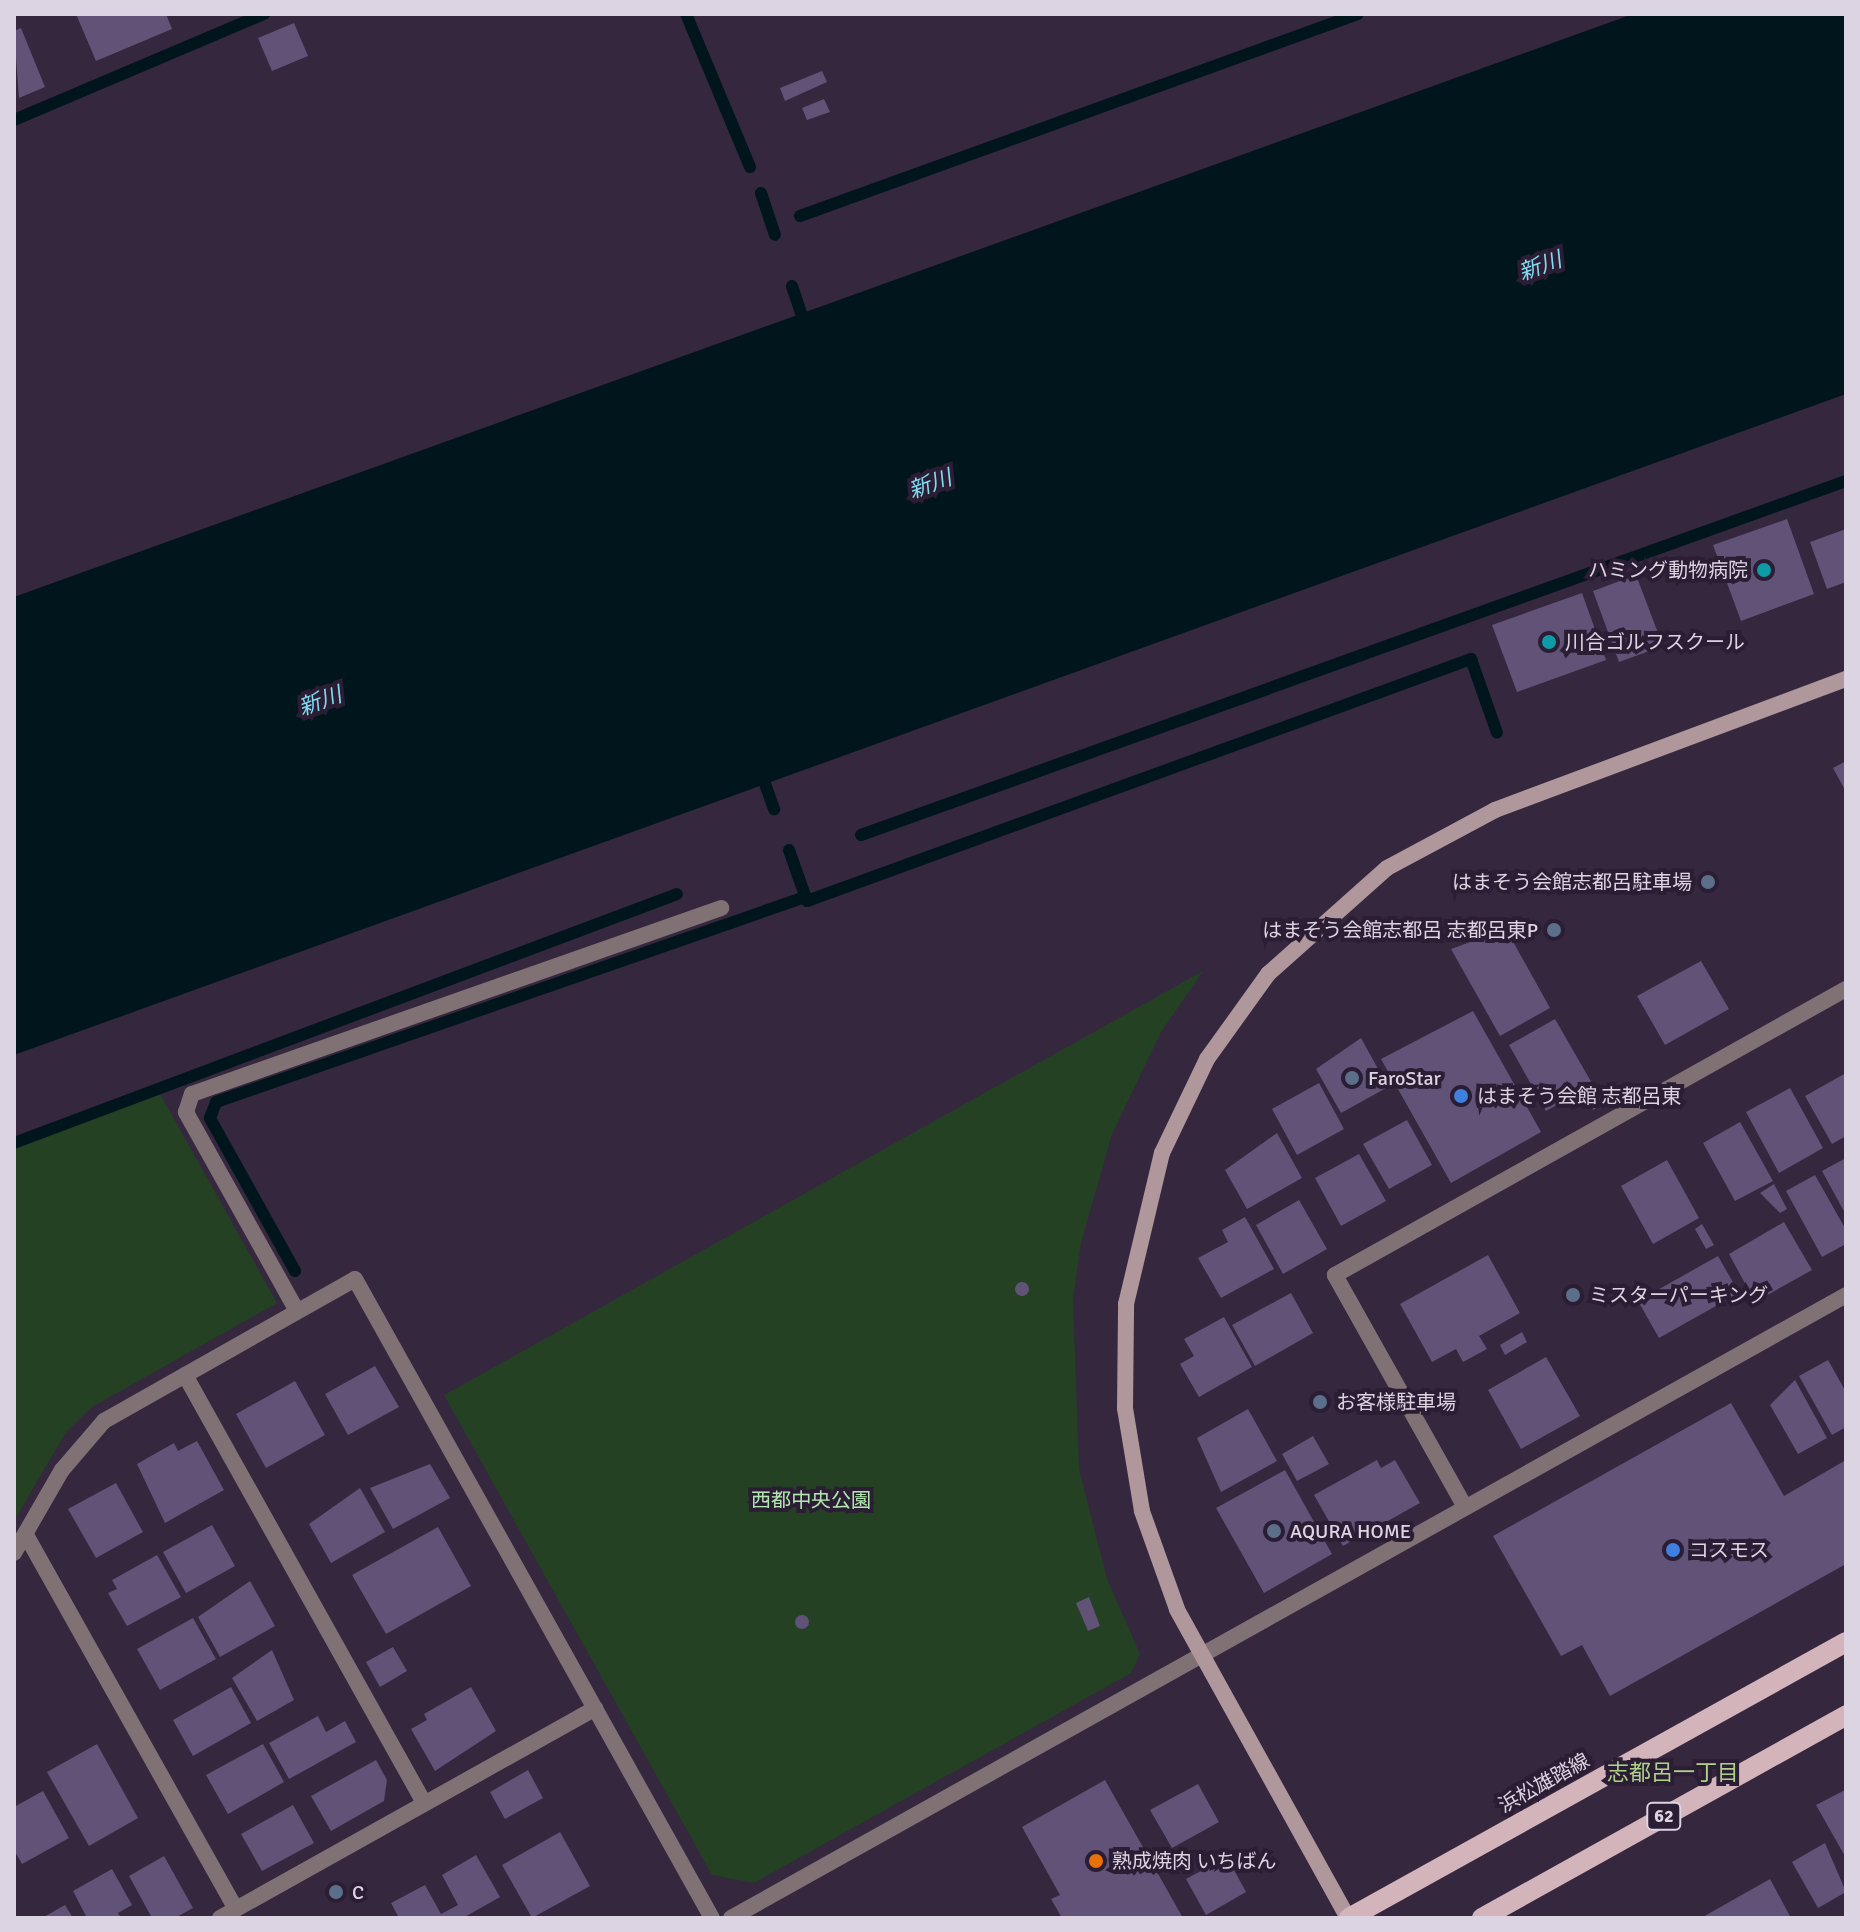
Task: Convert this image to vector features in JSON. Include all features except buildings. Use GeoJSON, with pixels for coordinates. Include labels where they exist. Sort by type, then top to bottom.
{"type":"FeatureCollection","features":[{"type":"Feature","properties":{"kind":"main road","name":"浜松雄踏線"},"geometry":{"type":"LineString","coordinates":[[1348,1918],[1846,1642]]}},
{"type":"Feature","properties":{"kind":"main road","name":"62"},"geometry":{"type":"LineString","coordinates":[[1482,1918],[1846,1715]]}},
{"type":"Feature","properties":{"kind":"street"},"geometry":{"type":"LineString","coordinates":[[1348,1918],[1177,1609],[1142,1511],[1125,1408],[1126,1304],[1162,1153],[1182,1104],[1236,1015],[1304,936],[1434,839],[1601,768],[1846,679]]}},
{"type":"Feature","properties":{"kind":"street"},"geometry":{"type":"LineString","coordinates":[[297,1311],[186,1112],[192,1094],[721,908]]}},
{"type":"Feature","properties":{"kind":"street"},"geometry":{"type":"LineString","coordinates":[[1465,1507],[1335,1275],[1846,989]]}},
{"type":"Feature","properties":{"kind":"street"},"geometry":{"type":"LineString","coordinates":[[14,1553],[80,1444],[104,1421],[355,1279],[712,1918]]}},
{"type":"Feature","properties":{"kind":"street"},"geometry":{"type":"LineString","coordinates":[[731,1918],[1846,1295]]}},
{"type":"Feature","properties":{"kind":"street"},"geometry":{"type":"LineString","coordinates":[[185,1375],[424,1803]]}},
{"type":"Feature","properties":{"kind":"street"},"geometry":{"type":"LineString","coordinates":[[26,1535],[236,1909]]}},
{"type":"Feature","properties":{"kind":"street"},"geometry":{"type":"LineString","coordinates":[[220,1918],[595,1708]]}},
{"type":"Feature","properties":{"kind":"green space","name":"西都中央公園"},"geometry":{"type":"Polygon","coordinates":[[[1203,971],[1161,1032],[1112,1134],[1081,1243],[1073,1299],[1079,1469],[1107,1579],[1140,1654],[1131,1673],[754,1883],[712,1875],[444,1395],[1203,971]]]}},
{"type":"Feature","properties":{"kind":"green space"},"geometry":{"type":"Polygon","coordinates":[[[159,1092],[277,1303],[92,1407],[66,1432],[14,1521],[14,1145],[159,1092]]]}},
{"type":"Feature","properties":{"kind":"water","name":"新川"},"geometry":{"type":"Polygon","coordinates":[[[1633,14],[1846,14],[1846,394],[14,1055],[14,597],[1633,14]]]}},
{"type":"Feature","properties":{"kind":"waterway"},"geometry":{"type":"LineString","coordinates":[[14,120],[264,14]]}},
{"type":"Feature","properties":{"kind":"waterway"},"geometry":{"type":"LineString","coordinates":[[686,14],[750,167]]}},
{"type":"Feature","properties":{"kind":"waterway"},"geometry":{"type":"LineString","coordinates":[[800,216],[1358,14]]}},
{"type":"Feature","properties":{"kind":"waterway"},"geometry":{"type":"LineString","coordinates":[[761,193],[775,235]]}},
{"type":"Feature","properties":{"kind":"waterway"},"geometry":{"type":"LineString","coordinates":[[792,286],[806,328]]}},
{"type":"Feature","properties":{"kind":"waterway"},"geometry":{"type":"LineString","coordinates":[[861,835],[1846,481]]}},
{"type":"Feature","properties":{"kind":"waterway"},"geometry":{"type":"LineString","coordinates":[[789,850],[807,901],[1471,659],[1497,733]]}},
{"type":"Feature","properties":{"kind":"waterway"},"geometry":{"type":"LineString","coordinates":[[759,767],[774,809]]}},
{"type":"Feature","properties":{"kind":"waterway"},"geometry":{"type":"LineString","coordinates":[[14,1143],[677,894]]}},
{"type":"Feature","properties":{"kind":"waterway"},"geometry":{"type":"LineString","coordinates":[[295,1271],[210,1118],[216,1102],[805,897]]}},
{"type":"Feature","properties":{"kind":"place","name":"ハミング動物病院"},"geometry":{"type":"Point","coordinates":[1764,570]}},
{"type":"Feature","properties":{"kind":"place","name":"川合ゴルフスクール"},"geometry":{"type":"Point","coordinates":[1549,642]}},
{"type":"Feature","properties":{"kind":"place","name":"はまそう会館志都呂駐車場"},"geometry":{"type":"Point","coordinates":[1708,882]}},
{"type":"Feature","properties":{"kind":"place","name":"はまそう会館志都呂 志都呂東P"},"geometry":{"type":"Point","coordinates":[1554,930]}},
{"type":"Feature","properties":{"kind":"place","name":"FaroStar"},"geometry":{"type":"Point","coordinates":[1352,1078]}},
{"type":"Feature","properties":{"kind":"place","name":"はまそう会館 志都呂東"},"geometry":{"type":"Point","coordinates":[1461,1096]}},
{"type":"Feature","properties":{"kind":"place","name":"ミスターパーキング"},"geometry":{"type":"Point","coordinates":[1573,1295]}},
{"type":"Feature","properties":{"kind":"place","name":"お客様駐車場"},"geometry":{"type":"Point","coordinates":[1320,1402]}},
{"type":"Feature","properties":{"kind":"place","name":"AQURA HOME"},"geometry":{"type":"Point","coordinates":[1274,1531]}},
{"type":"Feature","properties":{"kind":"place","name":"コスモス"},"geometry":{"type":"Point","coordinates":[1673,1550]}},
{"type":"Feature","properties":{"kind":"place","name":"熟成焼肉 いちばん"},"geometry":{"type":"Point","coordinates":[1096,1861]}},
{"type":"Feature","properties":{"kind":"place","name":"C"},"geometry":{"type":"Point","coordinates":[336,1892]}},
{"type":"Feature","properties":{"kind":"district","name":"志都呂一丁目"},"geometry":{"type":"Point","coordinates":[1673,1773]}}]}
